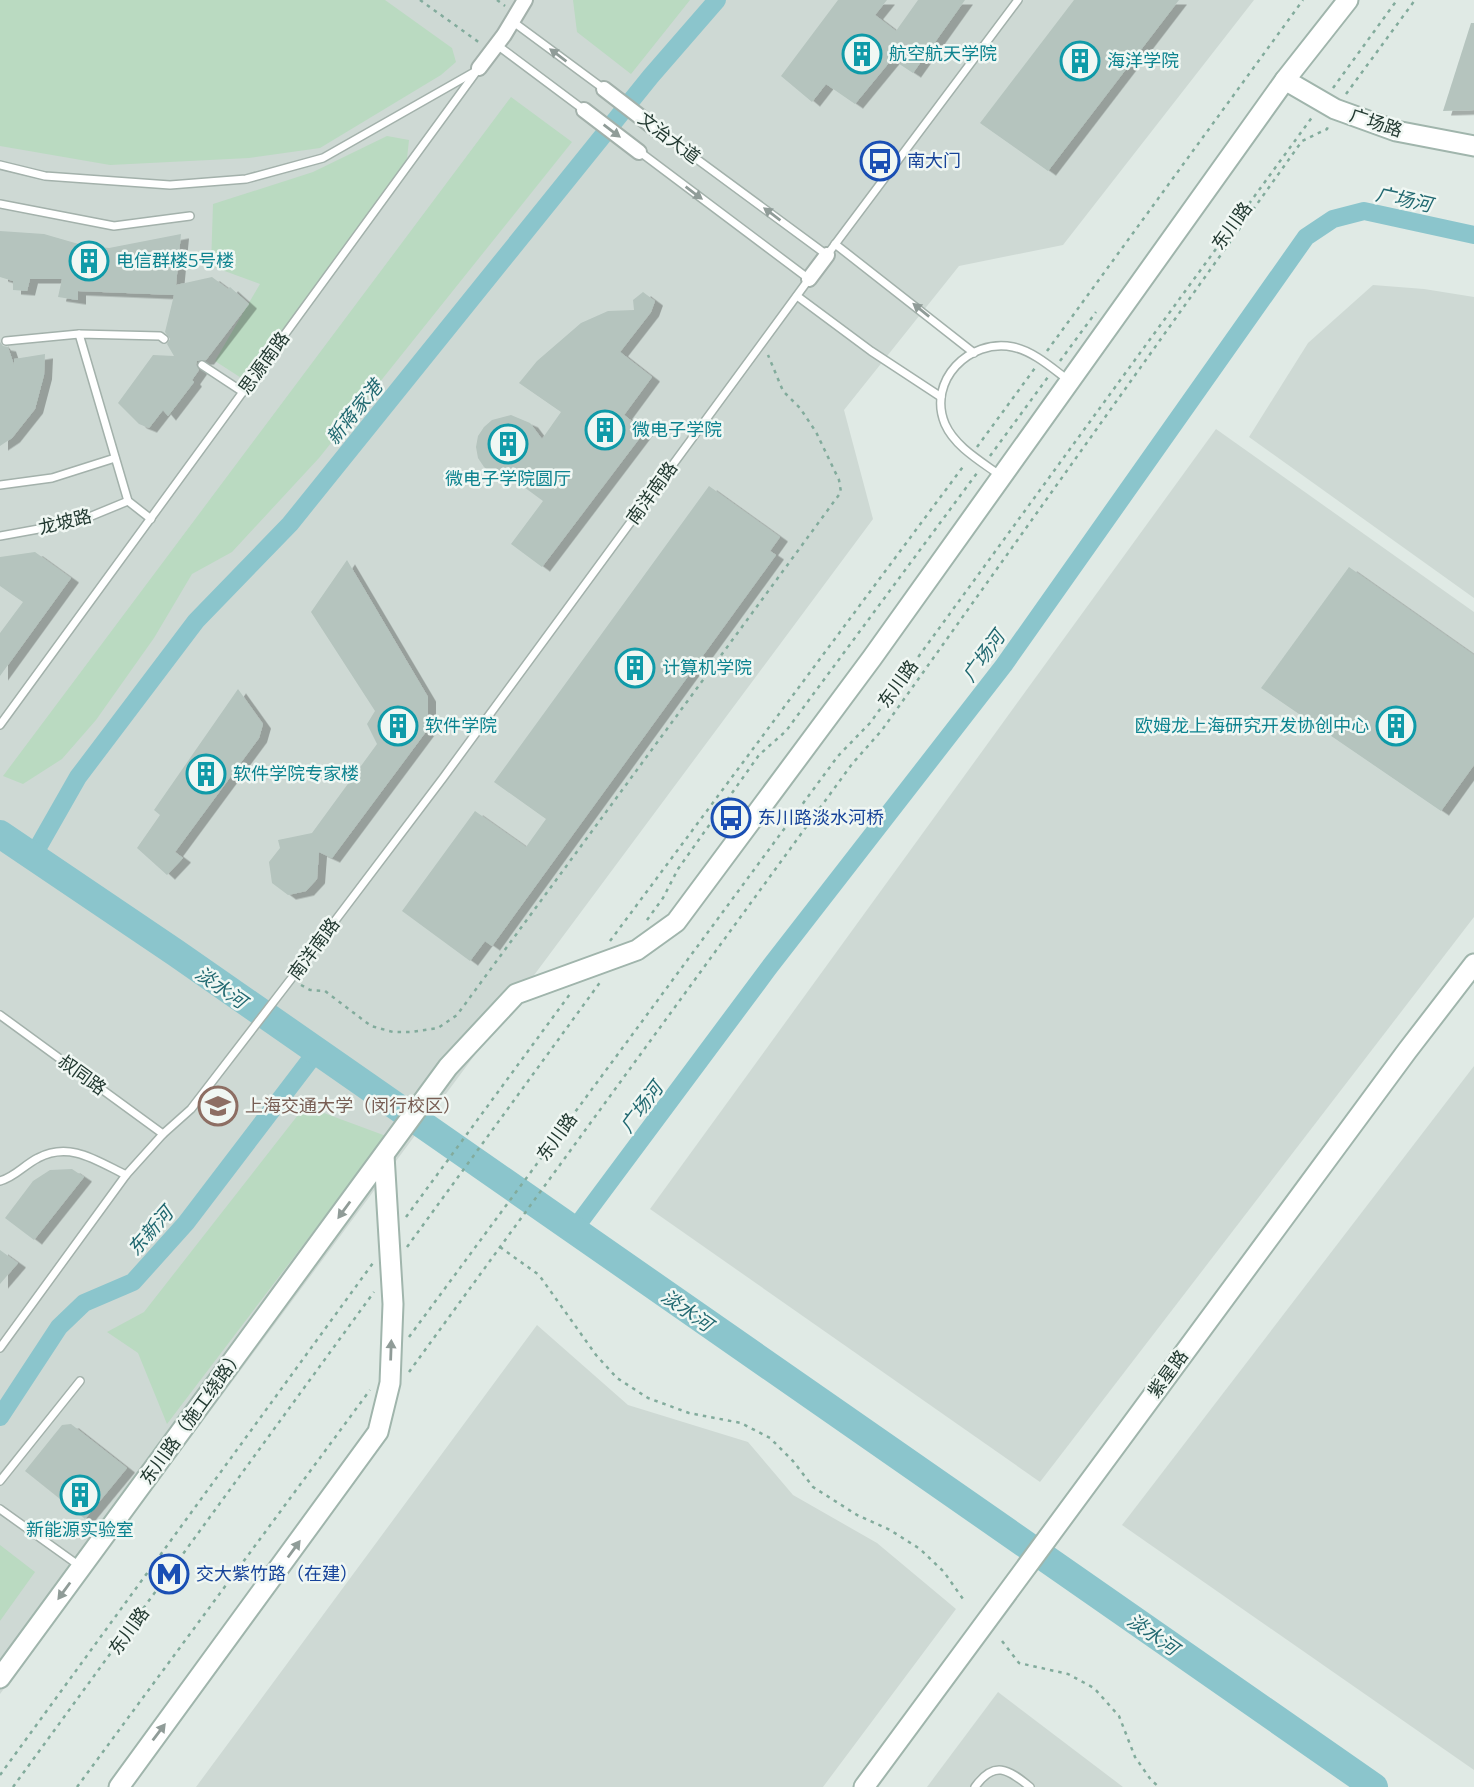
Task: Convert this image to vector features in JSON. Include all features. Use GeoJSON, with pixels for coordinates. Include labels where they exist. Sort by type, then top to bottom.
{"type":"FeatureCollection","features":[{"type":"Feature","properties":{"kind":"main road","name":"东川路"},"geometry":{"type":"LineString","coordinates":[[384,1155],[448,1067],[516,994],[637,950],[676,922],[872,658],[1001,476],[1061,375],[1348,0]]}},
{"type":"Feature","properties":{"kind":"main road","name":"广场路"},"geometry":{"type":"LineString","coordinates":[[1285,80],[1329,106],[1396,131],[1474,146]]}},
{"type":"Feature","properties":{"kind":"main road","name":"紫星路"},"geometry":{"type":"LineString","coordinates":[[864,1787],[1464,982],[1474,964]]}},
{"type":"Feature","properties":{"kind":"main road","name":"东川路（施工绕路）"},"geometry":{"type":"LineString","coordinates":[[0,1678],[384,1155]]}},
{"type":"Feature","properties":{"kind":"main road"},"geometry":{"type":"LineString","coordinates":[[119,1787],[379,1432],[390,1383],[393,1304],[384,1155]]}},
{"type":"Feature","properties":{"kind":"street","name":"思源南路"},"geometry":{"type":"LineString","coordinates":[[479,68],[525,0]]}},
{"type":"Feature","properties":{"kind":"street","name":"文治大道"},"geometry":{"type":"LineString","coordinates":[[604,89],[656,129]]}},
{"type":"Feature","properties":{"kind":"street","name":"文治大道"},"geometry":{"type":"LineString","coordinates":[[584,110],[639,152]]}},
{"type":"Feature","properties":{"kind":"street","name":"南洋南路"},"geometry":{"type":"LineString","coordinates":[[809,279],[831,250]]}},
{"type":"Feature","properties":{"kind":"lane","name":"南洋南路"},"geometry":{"type":"LineString","coordinates":[[831,250],[1018,0]]}},
{"type":"Feature","properties":{"kind":"lane","name":"文治大道"},"geometry":{"type":"LineString","coordinates":[[512,21],[604,89]]}},
{"type":"Feature","properties":{"kind":"lane","name":"文治大道"},"geometry":{"type":"LineString","coordinates":[[494,48],[584,110]]}},
{"type":"Feature","properties":{"kind":"lane"},"geometry":{"type":"LineString","coordinates":[[0,166],[46,176],[170,185],[246,178],[323,158],[479,68]]}},
{"type":"Feature","properties":{"kind":"lane","name":"思源南路"},"geometry":{"type":"LineString","coordinates":[[0,725],[479,68]]}},
{"type":"Feature","properties":{"kind":"lane","name":"文治大道"},"geometry":{"type":"LineString","coordinates":[[656,129],[974,353]]}},
{"type":"Feature","properties":{"kind":"lane","name":"文治大道"},"geometry":{"type":"LineString","coordinates":[[639,152],[809,279]]}},
{"type":"Feature","properties":{"kind":"lane"},"geometry":{"type":"LineString","coordinates":[[0,204],[114,226],[190,216]]}},
{"type":"Feature","properties":{"kind":"lane","name":"南洋南路"},"geometry":{"type":"LineString","coordinates":[[163,1134],[191,1109],[239,1048],[443,778],[809,279]]}},
{"type":"Feature","properties":{"kind":"lane"},"geometry":{"type":"LineString","coordinates":[[797,296],[871,351],[941,397]]}},
{"type":"Feature","properties":{"kind":"lane"},"geometry":{"type":"LineString","coordinates":[[6,341],[79,334],[160,336],[164,339]]}},
{"type":"Feature","properties":{"kind":"lane"},"geometry":{"type":"LineString","coordinates":[[79,334],[128,501],[151,519]]}},
{"type":"Feature","properties":{"kind":"lane"},"geometry":{"type":"LineString","coordinates":[[1001,476],[964,448],[946,425],[941,397],[947,377],[960,361],[974,353],[983,349],[1012,347],[1041,360],[1061,375]]}},
{"type":"Feature","properties":{"kind":"lane"},"geometry":{"type":"LineString","coordinates":[[202,365],[243,392]]}},
{"type":"Feature","properties":{"kind":"lane"},"geometry":{"type":"LineString","coordinates":[[0,485],[52,478],[115,458]]}},
{"type":"Feature","properties":{"kind":"lane","name":"龙坡路"},"geometry":{"type":"LineString","coordinates":[[0,536],[77,522],[128,501]]}},
{"type":"Feature","properties":{"kind":"lane","name":"叔同路"},"geometry":{"type":"LineString","coordinates":[[0,1015],[163,1134]]}},
{"type":"Feature","properties":{"kind":"lane"},"geometry":{"type":"LineString","coordinates":[[0,1348],[126,1175],[163,1134]]}},
{"type":"Feature","properties":{"kind":"lane"},"geometry":{"type":"LineString","coordinates":[[0,1181],[8,1179],[37,1159],[62,1151],[91,1157],[126,1175]]}},
{"type":"Feature","properties":{"kind":"lane"},"geometry":{"type":"LineString","coordinates":[[0,1481],[80,1381]]}},
{"type":"Feature","properties":{"kind":"lane"},"geometry":{"type":"LineString","coordinates":[[0,1509],[82,1567]]}},
{"type":"Feature","properties":{"kind":"lane"},"geometry":{"type":"LineString","coordinates":[[975,1787],[984,1774],[996,1769],[1013,1773],[1030,1787]]}},
{"type":"Feature","properties":{"kind":"path"},"geometry":{"type":"LineString","coordinates":[[421,0],[494,48]]}},
{"type":"Feature","properties":{"kind":"path"},"geometry":{"type":"LineString","coordinates":[[607,944],[972,454],[1303,0]]}},
{"type":"Feature","properties":{"kind":"path","name":"东川路"},"geometry":{"type":"LineString","coordinates":[[409,1337],[838,756],[870,723],[1329,106],[1397,0]]}},
{"type":"Feature","properties":{"kind":"path"},"geometry":{"type":"LineString","coordinates":[[963,1599],[944,1572],[920,1549],[890,1530],[857,1515],[813,1487],[793,1461],[770,1438],[741,1423],[689,1413],[648,1398],[617,1378],[596,1356],[539,1275],[500,1247],[852,764],[891,719],[1302,141],[1328,129],[1329,106],[1415,0]]}},
{"type":"Feature","properties":{"kind":"path"},"geometry":{"type":"LineString","coordinates":[[646,920],[663,898],[678,869],[759,755],[786,731],[985,464],[1061,375],[1103,302]]}},
{"type":"Feature","properties":{"kind":"path"},"geometry":{"type":"LineString","coordinates":[[291,979],[310,990],[325,991],[371,1026],[393,1032],[438,1028],[457,1015],[841,492],[839,480],[816,432],[800,408],[783,391],[777,372],[762,343]]}},
{"type":"Feature","properties":{"kind":"path"},"geometry":{"type":"LineString","coordinates":[[408,1246],[605,976]]}},
{"type":"Feature","properties":{"kind":"path"},"geometry":{"type":"LineString","coordinates":[[402,1224],[574,989]]}},
{"type":"Feature","properties":{"kind":"path"},"geometry":{"type":"LineString","coordinates":[[0,1774],[377,1257]]}},
{"type":"Feature","properties":{"kind":"path","name":"东川路"},"geometry":{"type":"LineString","coordinates":[[13,1787],[375,1291]]}},
{"type":"Feature","properties":{"kind":"path"},"geometry":{"type":"LineString","coordinates":[[77,1787],[376,1382]]}},
{"type":"Feature","properties":{"kind":"path"},"geometry":{"type":"LineString","coordinates":[[1002,1641],[1019,1663],[1068,1674],[1094,1688],[1119,1716],[1135,1757],[1159,1787]]}},
{"type":"Feature","properties":{"kind":"shaded area","name":"上海交通大学（闵行校区）"},"geometry":{"type":"Polygon","coordinates":[[[0,0],[1254,0],[1063,245],[959,266],[844,410],[873,519],[0,1694],[0,0]]]}},
{"type":"Feature","properties":{"kind":"shaded area"},"geometry":{"type":"Polygon","coordinates":[[[1373,285],[1474,297],[1474,598],[1249,437],[1308,343],[1373,285]]]}},
{"type":"Feature","properties":{"kind":"shaded area"},"geometry":{"type":"Polygon","coordinates":[[[1216,429],[1474,612],[1474,917],[1040,1482],[650,1209],[1216,429]]]}},
{"type":"Feature","properties":{"kind":"shaded area"},"geometry":{"type":"Polygon","coordinates":[[[1474,1066],[1474,1770],[1122,1525],[1474,1066]]]}},
{"type":"Feature","properties":{"kind":"shaded area"},"geometry":{"type":"Polygon","coordinates":[[[537,1325],[628,1405],[748,1442],[793,1495],[877,1543],[956,1609],[823,1787],[196,1787],[537,1325]]]}},
{"type":"Feature","properties":{"kind":"shaded area"},"geometry":{"type":"Polygon","coordinates":[[[998,1692],[1123,1787],[927,1787],[998,1692]]]}},
{"type":"Feature","properties":{"kind":"green space"},"geometry":{"type":"Polygon","coordinates":[[[0,0],[385,0],[452,48],[456,62],[441,75],[320,148],[249,158],[110,165],[0,146],[0,0]]]}},
{"type":"Feature","properties":{"kind":"green space"},"geometry":{"type":"Polygon","coordinates":[[[573,0],[690,0],[631,74],[577,32],[573,0]]]}},
{"type":"Feature","properties":{"kind":"green space"},"geometry":{"type":"Polygon","coordinates":[[[511,97],[572,142],[319,458],[232,552],[192,574],[154,638],[96,720],[62,759],[23,784],[3,776],[511,97]]]}},
{"type":"Feature","properties":{"kind":"green space"},"geometry":{"type":"Polygon","coordinates":[[[387,136],[409,140],[406,168],[249,383],[215,361],[260,284],[211,266],[213,204],[313,172],[387,136]]]}},
{"type":"Feature","properties":{"kind":"green space"},"geometry":{"type":"Polygon","coordinates":[[[305,1106],[386,1136],[167,1424],[138,1353],[107,1332],[144,1312],[305,1106]]]}},
{"type":"Feature","properties":{"kind":"green space"},"geometry":{"type":"Polygon","coordinates":[[[0,1545],[35,1572],[0,1621],[0,1545]]]}},
{"type":"Feature","properties":{"kind":"building","name":"航空航天学院"},"geometry":{"type":"Polygon","coordinates":[[[838,0],[887,0],[875,15],[896,31],[918,0],[965,0],[913,73],[892,59],[855,104],[826,84],[812,102],[781,76],[838,0]]]}},
{"type":"Feature","properties":{"kind":"building","name":"海洋学院"},"geometry":{"type":"Polygon","coordinates":[[[1074,0],[1179,0],[1048,171],[980,123],[1074,0]]]}},
{"type":"Feature","properties":{"kind":"building"},"geometry":{"type":"Polygon","coordinates":[[[1471,23],[1474,23],[1474,110],[1443,111],[1471,23]]]}},
{"type":"Feature","properties":{"kind":"building"},"geometry":{"type":"Polygon","coordinates":[[[0,231],[44,234],[82,245],[109,248],[181,234],[176,285],[212,277],[228,289],[230,287],[249,304],[206,360],[197,361],[199,370],[192,380],[194,382],[168,416],[163,410],[149,428],[139,424],[118,403],[153,355],[174,356],[167,344],[170,339],[165,332],[174,295],[78,291],[78,300],[58,297],[62,279],[30,279],[27,291],[13,290],[13,281],[0,277],[0,231]]]}},
{"type":"Feature","properties":{"kind":"building","name":"微电子学院"},"geometry":{"type":"Polygon","coordinates":[[[643,292],[655,301],[651,312],[620,352],[652,377],[624,415],[645,431],[542,567],[511,544],[543,501],[513,479],[492,474],[484,467],[478,458],[478,436],[492,420],[511,415],[530,423],[542,439],[561,412],[519,383],[537,361],[581,323],[608,311],[634,310],[633,300],[643,292]]]}},
{"type":"Feature","properties":{"kind":"building"},"geometry":{"type":"Polygon","coordinates":[[[0,342],[8,347],[14,365],[14,359],[45,354],[44,375],[35,409],[12,438],[0,446],[0,342]]]}},
{"type":"Feature","properties":{"kind":"building","name":"计算机学院"},"geometry":{"type":"Polygon","coordinates":[[[709,486],[780,537],[770,551],[776,555],[492,946],[485,941],[470,961],[402,911],[475,811],[526,847],[546,819],[494,782],[709,486]]]}},
{"type":"Feature","properties":{"kind":"building"},"geometry":{"type":"Polygon","coordinates":[[[35,552],[71,578],[0,676],[0,633],[23,602],[0,586],[0,557],[35,552]]]}},
{"type":"Feature","properties":{"kind":"building","name":"软件学院"},"geometry":{"type":"Polygon","coordinates":[[[347,560],[428,697],[428,729],[332,858],[319,852],[317,879],[306,891],[288,895],[272,883],[269,862],[280,848],[278,840],[312,833],[377,744],[367,724],[375,711],[311,612],[347,560]]]}},
{"type":"Feature","properties":{"kind":"building","name":"欧姆龙上海研究开发协创中心"},"geometry":{"type":"Polygon","coordinates":[[[1349,567],[1474,655],[1474,765],[1441,811],[1261,688],[1349,567]]]}},
{"type":"Feature","properties":{"kind":"building","name":"软件学院专家楼"},"geometry":{"type":"Polygon","coordinates":[[[238,689],[263,724],[259,738],[175,852],[183,858],[167,875],[137,848],[160,815],[154,810],[238,689]]]}},
{"type":"Feature","properties":{"kind":"building"},"geometry":{"type":"Polygon","coordinates":[[[72,1169],[84,1177],[34,1240],[5,1218],[33,1181],[50,1170],[72,1169]]]}},
{"type":"Feature","properties":{"kind":"building"},"geometry":{"type":"Polygon","coordinates":[[[0,1250],[18,1263],[0,1284],[0,1250]]]}},
{"type":"Feature","properties":{"kind":"building","name":"新能源实验室"},"geometry":{"type":"Polygon","coordinates":[[[71,1424],[127,1468],[85,1519],[25,1471],[62,1425],[71,1424]]]}},
{"type":"Feature","properties":{"kind":"waterway","name":"新蒋家港"},"geometry":{"type":"LineString","coordinates":[[33,856],[78,777],[196,621],[290,524],[651,76],[717,0]]}},
{"type":"Feature","properties":{"kind":"waterway","name":"广场河"},"geometry":{"type":"LineString","coordinates":[[573,1231],[768,969],[1004,665],[1306,237],[1333,219],[1364,211],[1474,235]]}},
{"type":"Feature","properties":{"kind":"waterway","name":"淡水河"},"geometry":{"type":"LineString","coordinates":[[0,834],[176,953],[1374,1787]]}},
{"type":"Feature","properties":{"kind":"waterway","name":"东新河"},"geometry":{"type":"LineString","coordinates":[[0,1417],[59,1327],[84,1303],[133,1282],[186,1223],[317,1051]]}},
{"type":"Feature","properties":{"kind":"place","name":"航空航天学院"},"geometry":{"type":"Point","coordinates":[862,54]}},
{"type":"Feature","properties":{"kind":"place","name":"海洋学院"},"geometry":{"type":"Point","coordinates":[1080,61]}},
{"type":"Feature","properties":{"kind":"place","name":"南大门"},"geometry":{"type":"Point","coordinates":[880,161]}},
{"type":"Feature","properties":{"kind":"place","name":"电信群楼5号楼"},"geometry":{"type":"Point","coordinates":[89,261]}},
{"type":"Feature","properties":{"kind":"place","name":"微电子学院"},"geometry":{"type":"Point","coordinates":[605,430]}},
{"type":"Feature","properties":{"kind":"place","name":"微电子学院圆厅"},"geometry":{"type":"Point","coordinates":[508,444]}},
{"type":"Feature","properties":{"kind":"place","name":"计算机学院"},"geometry":{"type":"Point","coordinates":[635,668]}},
{"type":"Feature","properties":{"kind":"place","name":"软件学院"},"geometry":{"type":"Point","coordinates":[398,726]}},
{"type":"Feature","properties":{"kind":"place","name":"欧姆龙上海研究开发协创中心"},"geometry":{"type":"Point","coordinates":[1396,726]}},
{"type":"Feature","properties":{"kind":"place","name":"软件学院专家楼"},"geometry":{"type":"Point","coordinates":[206,774]}},
{"type":"Feature","properties":{"kind":"place","name":"东川路淡水河桥"},"geometry":{"type":"Point","coordinates":[731,818]}},
{"type":"Feature","properties":{"kind":"place","name":"上海交通大学（闵行校区）"},"geometry":{"type":"Point","coordinates":[218,1106]}},
{"type":"Feature","properties":{"kind":"place","name":"新能源实验室"},"geometry":{"type":"Point","coordinates":[80,1495]}},
{"type":"Feature","properties":{"kind":"place","name":"交大紫竹路（在建）"},"geometry":{"type":"Point","coordinates":[169,1574]}}]}
